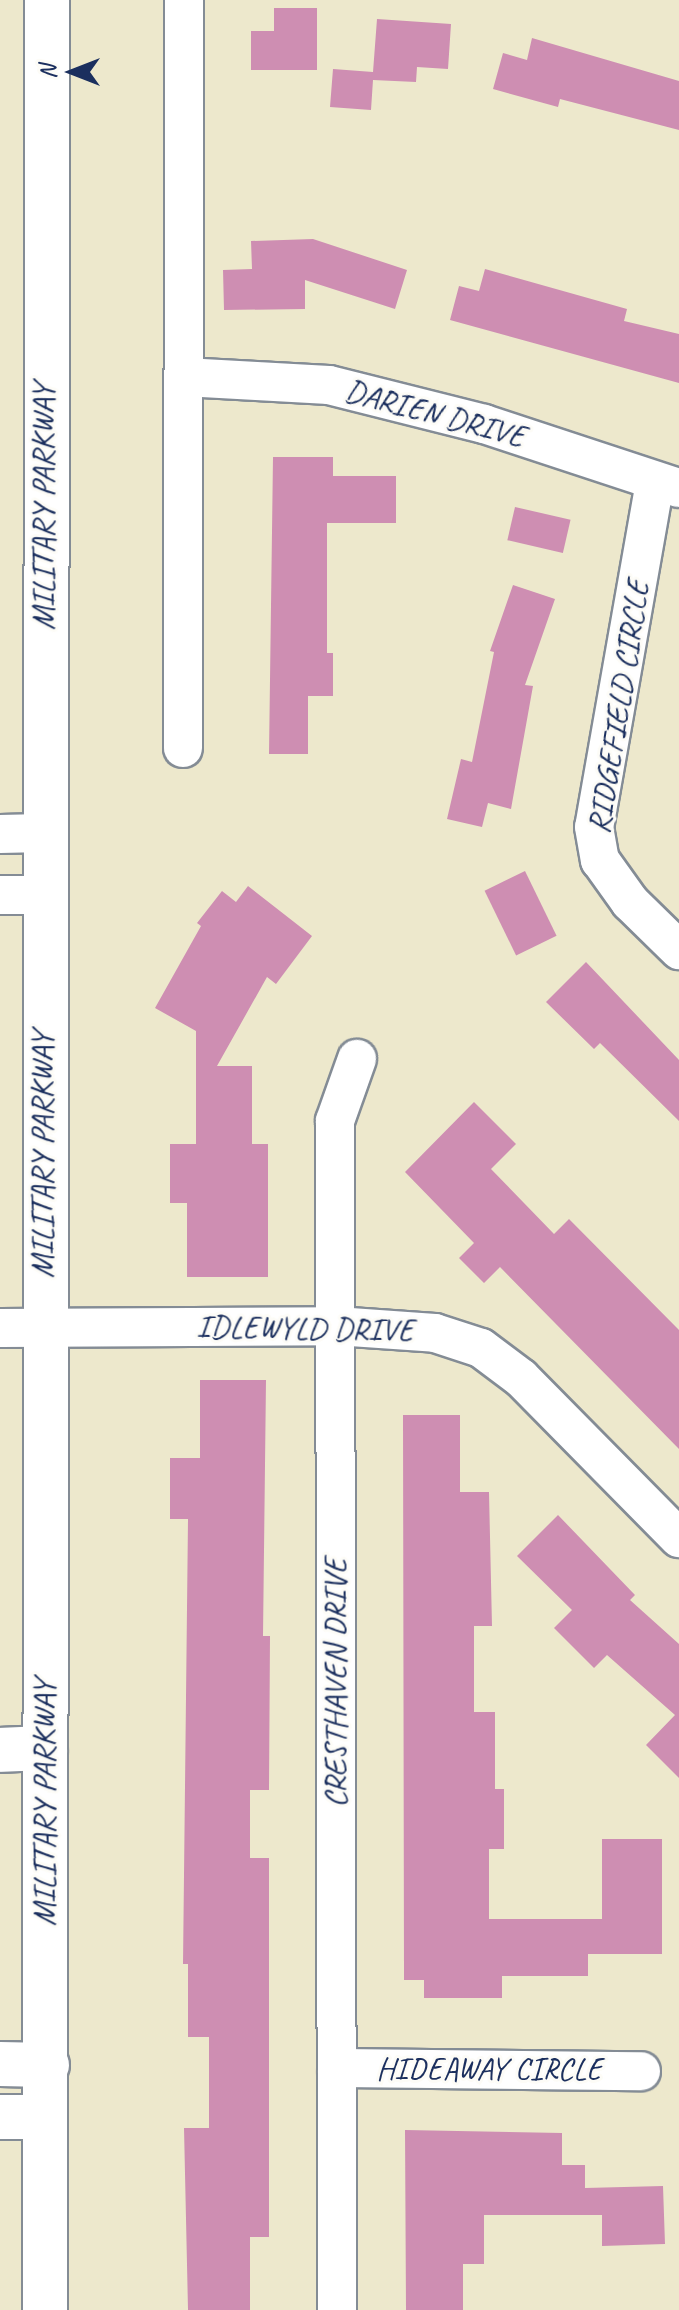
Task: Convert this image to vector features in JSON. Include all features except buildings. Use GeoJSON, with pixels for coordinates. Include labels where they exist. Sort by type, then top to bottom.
{"type":"FeatureCollection","features":[{"type":"Feature","properties":{"kind":"main road","name":"MILITARY PARKWAY"},"geometry":{"type":"LineString","coordinates":[[45,2310],[43,833],[47,0]]}},
{"type":"Feature","properties":{"kind":"main road"},"geometry":{"type":"LineString","coordinates":[[0,1750],[45,1748]]}},
{"type":"Feature","properties":{"kind":"main road"},"geometry":{"type":"LineString","coordinates":[[0,2064],[47,2065]]}},
{"type":"Feature","properties":{"kind":"main road"},"geometry":{"type":"LineString","coordinates":[[0,2117],[45,2117]]}},
{"type":"Feature","properties":{"kind":"street"},"geometry":{"type":"LineString","coordinates":[[183,748],[184,0]]}},
{"type":"Feature","properties":{"kind":"street","name":"DARIEN DRIVE"},"geometry":{"type":"LineString","coordinates":[[184,377],[329,385],[484,424],[667,485]]}},
{"type":"Feature","properties":{"kind":"street","name":"RIDGEFIELD CIRCLE"},"geometry":{"type":"LineString","coordinates":[[667,485],[594,827],[600,860],[630,902],[679,950]]}},
{"type":"Feature","properties":{"kind":"street"},"geometry":{"type":"LineString","coordinates":[[0,834],[43,833]]}},
{"type":"Feature","properties":{"kind":"street"},"geometry":{"type":"LineString","coordinates":[[0,895],[43,895]]}},
{"type":"Feature","properties":{"kind":"street","name":"CRESTHAVEN DRIVE"},"geometry":{"type":"LineString","coordinates":[[337,2310],[335,1121],[357,1059]]}},
{"type":"Feature","properties":{"kind":"street","name":"IDLEWYLD DRIVE"},"geometry":{"type":"LineString","coordinates":[[0,1328],[336,1326],[435,1333],[481,1348],[521,1378],[679,1538]]}},
{"type":"Feature","properties":{"kind":"street","name":"HIDEAWAY CIRCLE"},"geometry":{"type":"LineString","coordinates":[[337,2068],[641,2071]]}}]}
